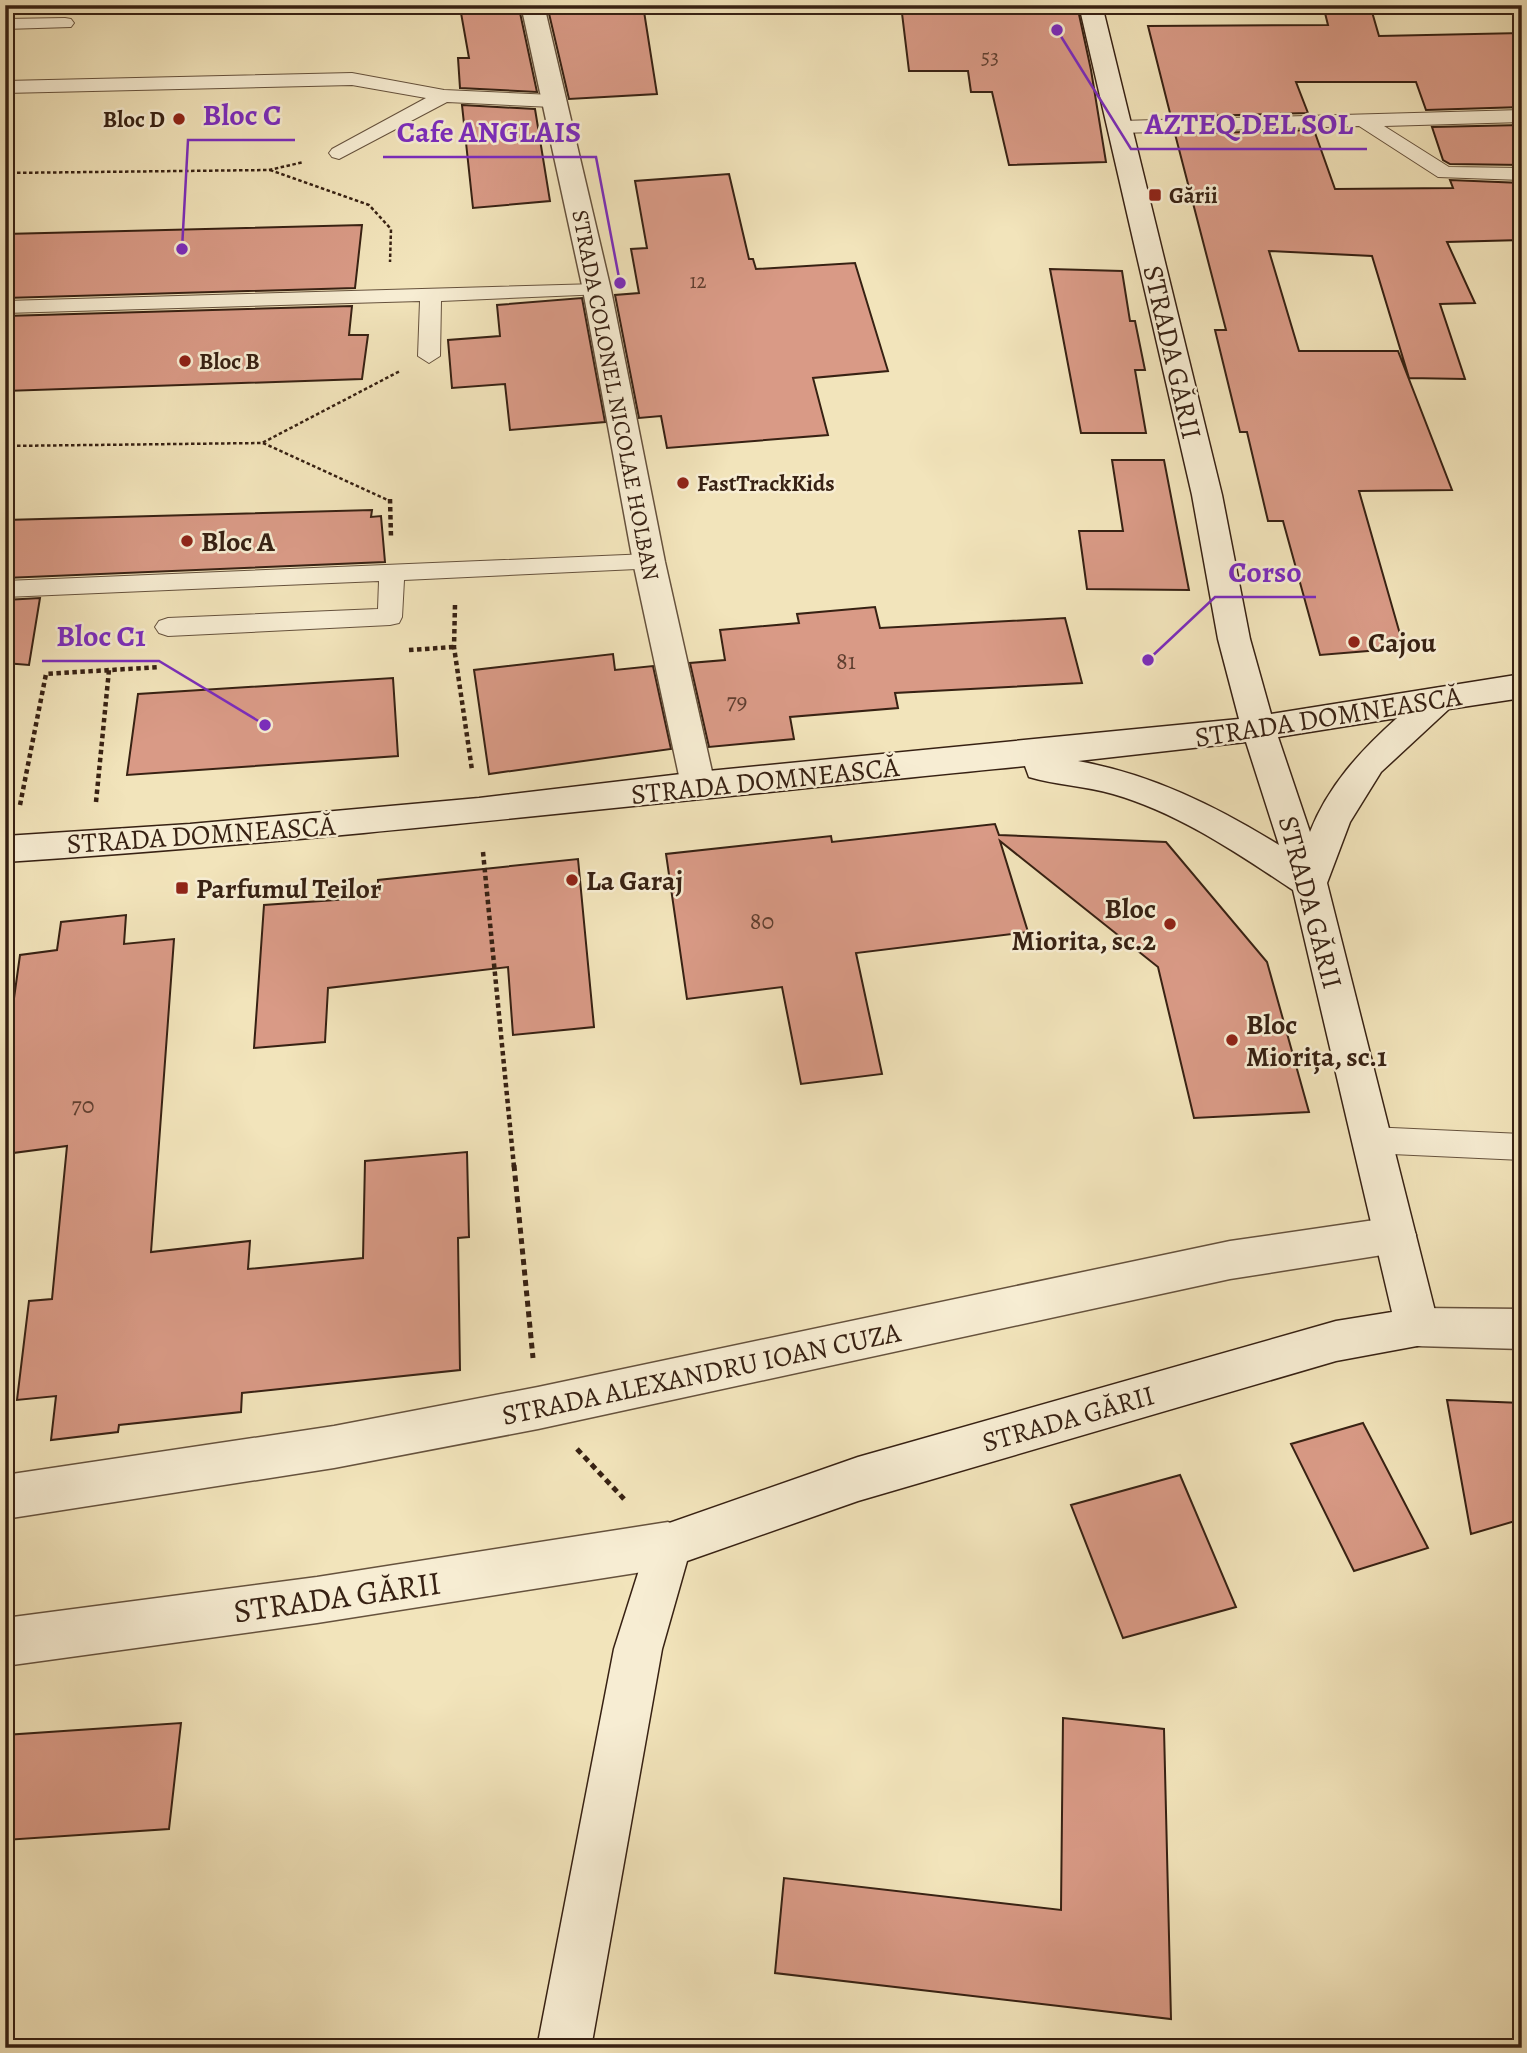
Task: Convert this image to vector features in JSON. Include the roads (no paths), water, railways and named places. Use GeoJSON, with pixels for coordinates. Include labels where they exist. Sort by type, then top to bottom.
{"type":"FeatureCollection","features":[{"type":"Feature","properties":{"kind":"main road","name":"STRADA COLONEL NICOLAE HOLBAN"},"geometry":{"type":"LineString","coordinates":[[532,5],[597,290],[649,562],[698,785]]}},
{"type":"Feature","properties":{"kind":"main road","name":"STRADA GĂRII"},"geometry":{"type":"LineString","coordinates":[[5,1642],[317,1600],[668,1545],[858,1479],[1336,1341],[1417,1326],[1309,883],[1259,730],[1234,639],[1207,495],[1090,5]]}},
{"type":"Feature","properties":{"kind":"main road","name":"STRADA DOMNEASCĂ"},"geometry":{"type":"LineString","coordinates":[[8,849],[479,811],[698,785],[1259,730],[1522,686]]}},
{"type":"Feature","properties":{"kind":"main road"},"geometry":{"type":"LineString","coordinates":[[959,760],[1086,773],[1159,795],[1224,826],[1309,883],[1333,819],[1369,763],[1437,701]]}},
{"type":"Feature","properties":{"kind":"main road","name":"STRADA ALEXANDRU IOAN CUZA"},"geometry":{"type":"LineString","coordinates":[[5,1497],[334,1447],[538,1408],[1230,1260],[1395,1235]]}},
{"type":"Feature","properties":{"kind":"main road"},"geometry":{"type":"LineString","coordinates":[[1417,1326],[1522,1329]]}},
{"type":"Feature","properties":{"kind":"main road"},"geometry":{"type":"LineString","coordinates":[[564,2048],[638,1649],[668,1545]]}},
{"type":"Feature","properties":{"kind":"lane"},"geometry":{"type":"LineString","coordinates":[[5,24],[65,23]]}},
{"type":"Feature","properties":{"kind":"lane"},"geometry":{"type":"LineString","coordinates":[[5,87],[352,79],[444,96],[553,101]]}},
{"type":"Feature","properties":{"kind":"lane"},"geometry":{"type":"LineString","coordinates":[[339,153],[444,96]]}},
{"type":"Feature","properties":{"kind":"lane"},"geometry":{"type":"LineString","coordinates":[[1121,127],[1522,116]]}},
{"type":"Feature","properties":{"kind":"lane"},"geometry":{"type":"LineString","coordinates":[[1364,121],[1445,173],[1522,174]]}},
{"type":"Feature","properties":{"kind":"lane"},"geometry":{"type":"LineString","coordinates":[[5,307],[597,290]]}},
{"type":"Feature","properties":{"kind":"lane"},"geometry":{"type":"LineString","coordinates":[[429,356],[431,295]]}},
{"type":"Feature","properties":{"kind":"lane"},"geometry":{"type":"LineString","coordinates":[[5,589],[649,562]]}},
{"type":"Feature","properties":{"kind":"lane"},"geometry":{"type":"LineString","coordinates":[[167,628],[390,617],[392,573]]}},
{"type":"Feature","properties":{"kind":"lane"},"geometry":{"type":"LineString","coordinates":[[1370,1140],[1522,1147]]}},
{"type":"Feature","properties":{"kind":"place","name":"AZTEQ DEL SOL"},"geometry":{"type":"Point","coordinates":[1057,30]}},
{"type":"Feature","properties":{"kind":"place","name":"Bloc D"},"geometry":{"type":"Point","coordinates":[179,119]}},
{"type":"Feature","properties":{"kind":"place","name":"Gării"},"geometry":{"type":"Point","coordinates":[1155,195]}},
{"type":"Feature","properties":{"kind":"place","name":"Bloc C"},"geometry":{"type":"Point","coordinates":[182,249]}},
{"type":"Feature","properties":{"kind":"place","name":"Cafe ANGLAIS"},"geometry":{"type":"Point","coordinates":[620,283]}},
{"type":"Feature","properties":{"kind":"place","name":"Bloc B"},"geometry":{"type":"Point","coordinates":[185,361]}},
{"type":"Feature","properties":{"kind":"place","name":"FastTrackKids"},"geometry":{"type":"Point","coordinates":[683,483]}},
{"type":"Feature","properties":{"kind":"place","name":"Bloc A"},"geometry":{"type":"Point","coordinates":[187,541]}},
{"type":"Feature","properties":{"kind":"place","name":"Cajou"},"geometry":{"type":"Point","coordinates":[1354,642]}},
{"type":"Feature","properties":{"kind":"place","name":"Corso"},"geometry":{"type":"Point","coordinates":[1148,660]}},
{"type":"Feature","properties":{"kind":"place","name":"Bloc C1"},"geometry":{"type":"Point","coordinates":[265,725]}},
{"type":"Feature","properties":{"kind":"place","name":"La Garaj"},"geometry":{"type":"Point","coordinates":[572,880]}},
{"type":"Feature","properties":{"kind":"place","name":"Parfumul Teilor"},"geometry":{"type":"Point","coordinates":[182,888]}},
{"type":"Feature","properties":{"kind":"place","name":"Bloc Miorita, sc.2"},"geometry":{"type":"Point","coordinates":[1170,924]}},
{"type":"Feature","properties":{"kind":"place","name":"Bloc Miorița, sc.1"},"geometry":{"type":"Point","coordinates":[1232,1040]}}]}
